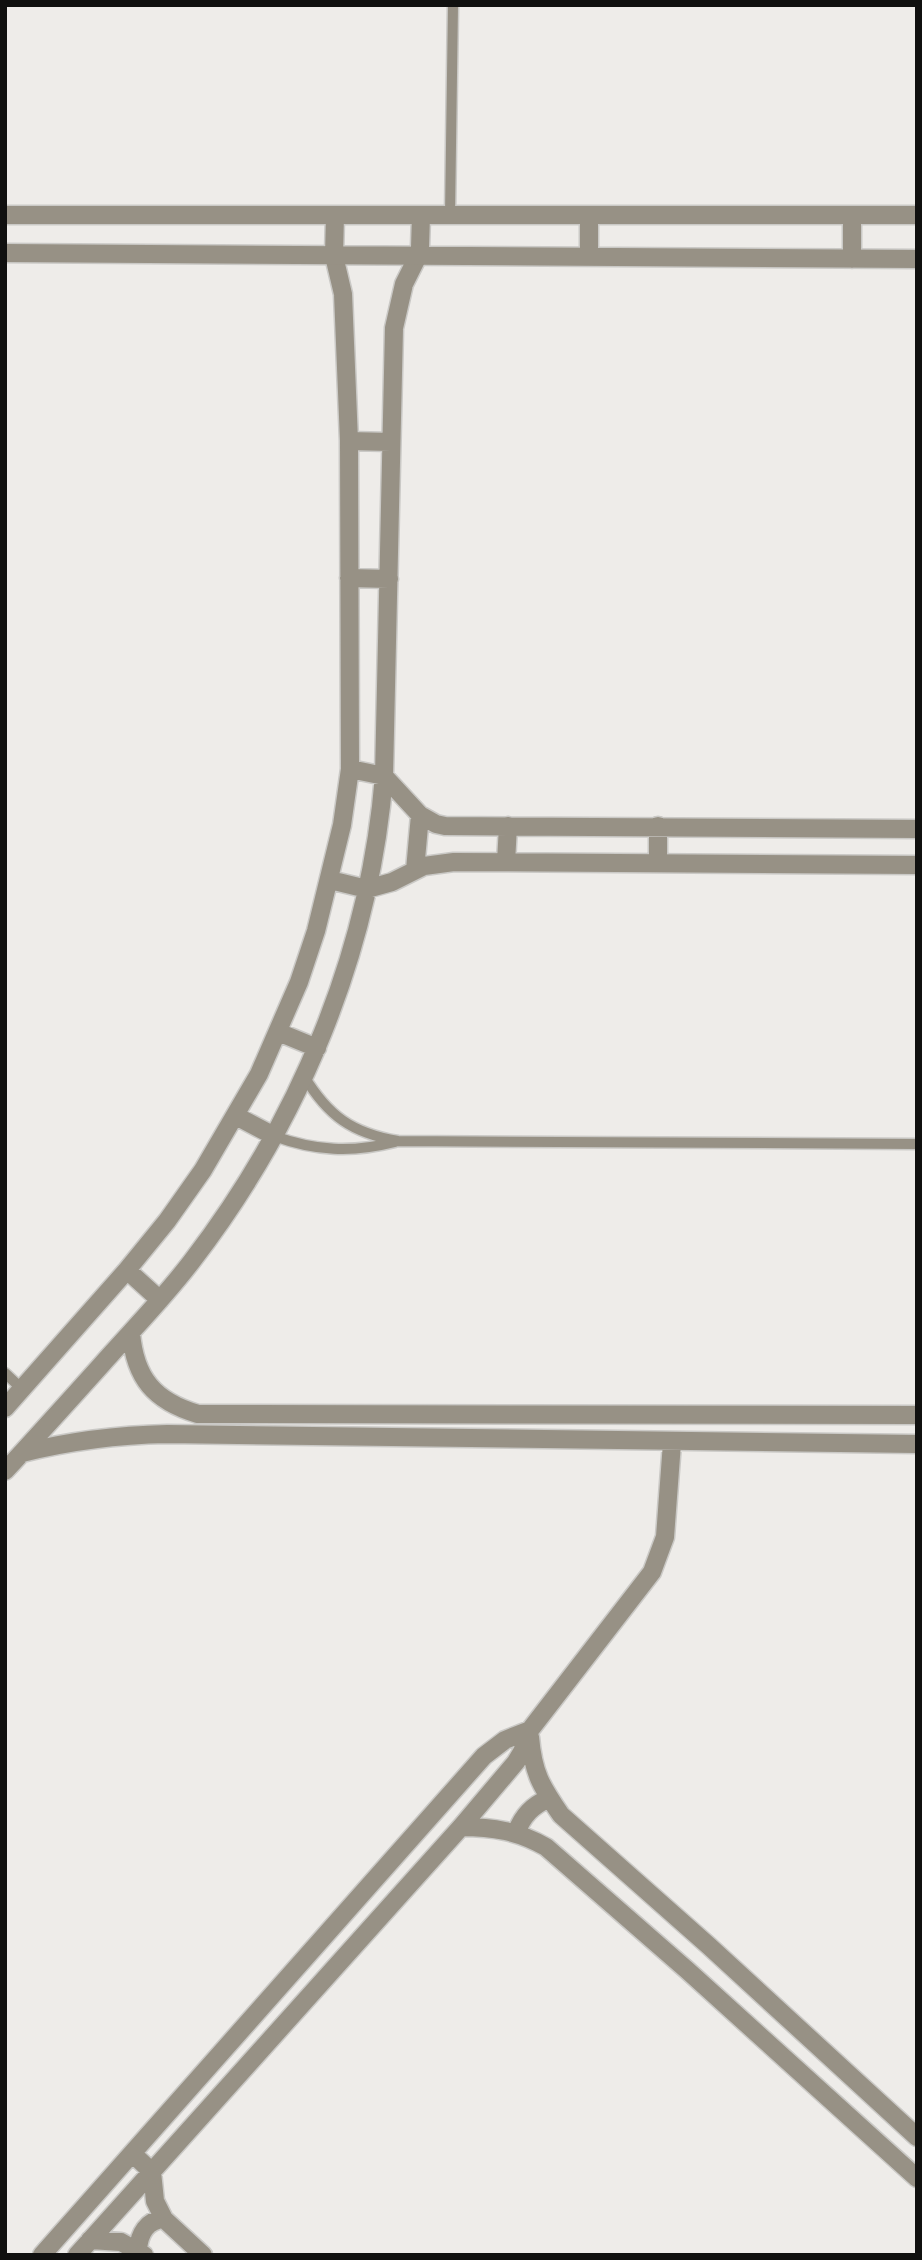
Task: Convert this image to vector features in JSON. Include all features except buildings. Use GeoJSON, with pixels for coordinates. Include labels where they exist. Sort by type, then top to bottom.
{"type":"FeatureCollection","features":[{"type":"Feature","properties":{"kind":"street"},"geometry":{"type":"LineString","coordinates":[[5,215],[917,215]]}},
{"type":"Feature","properties":{"kind":"street"},"geometry":{"type":"LineString","coordinates":[[5,1408],[127,1270],[167,1221],[203,1170],[236,1115],[278,1032],[312,944],[330,880],[350,769],[349,441],[343,294],[334,256],[335,215]]}},
{"type":"Feature","properties":{"kind":"street"},"geometry":{"type":"LineString","coordinates":[[5,1471],[160,1300],[220,1223],[274,1136],[304,1076],[317,1048],[345,969],[367,889],[381,817],[396,313],[404,284],[418,256],[421,215]]}},
{"type":"Feature","properties":{"kind":"street"},"geometry":{"type":"LineString","coordinates":[[589,215],[589,257]]}},
{"type":"Feature","properties":{"kind":"street"},"geometry":{"type":"LineString","coordinates":[[852,215],[852,259]]}},
{"type":"Feature","properties":{"kind":"street"},"geometry":{"type":"LineString","coordinates":[[5,253],[917,259]]}},
{"type":"Feature","properties":{"kind":"street"},"geometry":{"type":"LineString","coordinates":[[349,441],[391,442]]}},
{"type":"Feature","properties":{"kind":"street"},"geometry":{"type":"LineString","coordinates":[[349,578],[389,579]]}},
{"type":"Feature","properties":{"kind":"street"},"geometry":{"type":"LineString","coordinates":[[350,769],[384,776],[420,815],[428,821],[445,826],[917,829]]}},
{"type":"Feature","properties":{"kind":"street"},"geometry":{"type":"LineString","coordinates":[[415,870],[420,815]]}},
{"type":"Feature","properties":{"kind":"street"},"geometry":{"type":"LineString","coordinates":[[506,862],[508,826]]}},
{"type":"Feature","properties":{"kind":"street"},"geometry":{"type":"LineString","coordinates":[[657,863],[658,826]]}},
{"type":"Feature","properties":{"kind":"street"},"geometry":{"type":"LineString","coordinates":[[330,880],[367,889],[444,862],[917,865]]}},
{"type":"Feature","properties":{"kind":"street"},"geometry":{"type":"LineString","coordinates":[[278,1032],[317,1048]]}},
{"type":"Feature","properties":{"kind":"street"},"geometry":{"type":"LineString","coordinates":[[236,1115],[274,1136]]}},
{"type":"Feature","properties":{"kind":"street"},"geometry":{"type":"LineString","coordinates":[[127,1270],[160,1300]]}},
{"type":"Feature","properties":{"kind":"street"},"geometry":{"type":"LineString","coordinates":[[131,1333],[139,1370],[149,1386],[179,1409],[198,1414],[917,1415]]}},
{"type":"Feature","properties":{"kind":"street"},"geometry":{"type":"LineString","coordinates":[[234,1414],[234,1436]]}},
{"type":"Feature","properties":{"kind":"street"},"geometry":{"type":"LineString","coordinates":[[550,1440],[551,1415]]}},
{"type":"Feature","properties":{"kind":"street"},"geometry":{"type":"LineString","coordinates":[[22,1453],[70,1442],[167,1434],[672,1443],[917,1444]]}},
{"type":"Feature","properties":{"kind":"street"},"geometry":{"type":"LineString","coordinates":[[77,2255],[461,1827],[516,1762],[530,1730],[652,1572],[664,1537],[672,1443]]}},
{"type":"Feature","properties":{"kind":"street"},"geometry":{"type":"LineString","coordinates":[[530,1730],[532,1763],[542,1788],[561,1815],[709,1946],[917,2137]]}},
{"type":"Feature","properties":{"kind":"street"},"geometry":{"type":"LineString","coordinates":[[42,2255],[484,1756],[505,1740],[530,1730]]}},
{"type":"Feature","properties":{"kind":"street"},"geometry":{"type":"LineString","coordinates":[[516,1833],[528,1811],[549,1798]]}},
{"type":"Feature","properties":{"kind":"street"},"geometry":{"type":"LineString","coordinates":[[461,1827],[490,1827],[516,1833],[546,1847],[917,2178]]}},
{"type":"Feature","properties":{"kind":"street"},"geometry":{"type":"LineString","coordinates":[[687,1970],[709,1946]]}},
{"type":"Feature","properties":{"kind":"street"},"geometry":{"type":"LineString","coordinates":[[780,2054],[801,2031]]}},
{"type":"Feature","properties":{"kind":"street"},"geometry":{"type":"LineString","coordinates":[[878,2143],[899,2121]]}},
{"type":"Feature","properties":{"kind":"street"},"geometry":{"type":"LineString","coordinates":[[133,2154],[152,2172],[155,2202],[164,2220],[203,2255]]}},
{"type":"Feature","properties":{"kind":"street"},"geometry":{"type":"LineString","coordinates":[[90,2240],[121,2242],[141,2252],[142,2232],[157,2220],[164,2220]]}},
{"type":"Feature","properties":{"kind":"lane"},"geometry":{"type":"LineString","coordinates":[[450,215],[453,5]]}},
{"type":"Feature","properties":{"kind":"lane"},"geometry":{"type":"LineString","coordinates":[[304,1076],[316,1096],[333,1114],[353,1128],[375,1137],[398,1141],[917,1144]]}},
{"type":"Feature","properties":{"kind":"lane"},"geometry":{"type":"LineString","coordinates":[[274,1136],[323,1149],[348,1150],[398,1141]]}},
{"type":"Feature","properties":{"kind":"lane"},"geometry":{"type":"LineString","coordinates":[[5,1373],[22,1389]]}}]}
